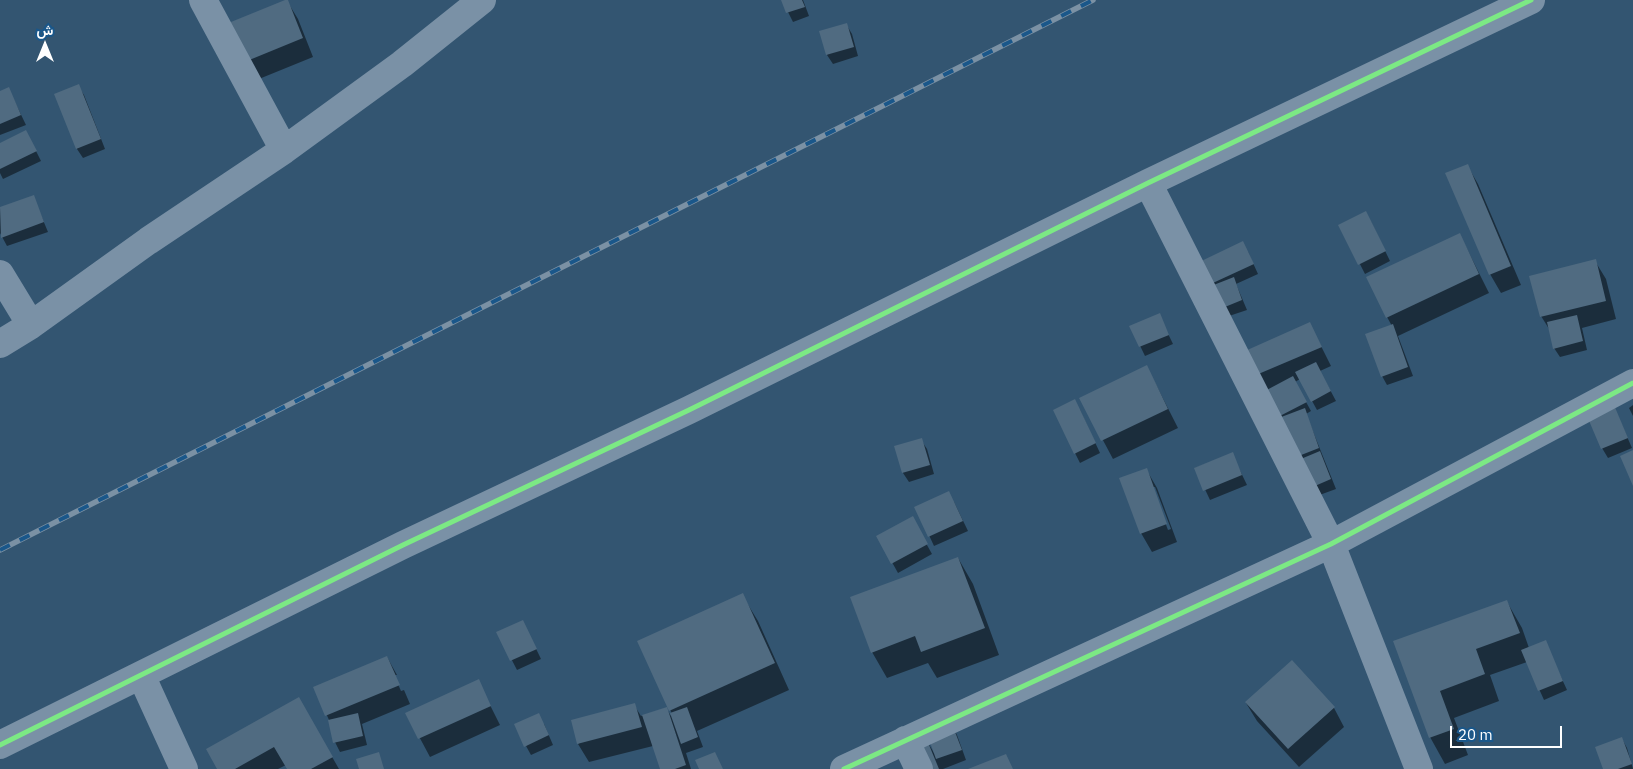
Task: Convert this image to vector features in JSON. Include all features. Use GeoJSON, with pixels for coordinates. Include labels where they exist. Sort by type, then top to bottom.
{"type":"FeatureCollection","features":[{"type":"Feature","properties":{"kind":"street"},"geometry":{"type":"LineString","coordinates":[[203,0],[284,150]]}},
{"type":"Feature","properties":{"kind":"street"},"geometry":{"type":"LineString","coordinates":[[0,344],[30,325],[148,241],[284,150],[402,64],[482,0]]}},
{"type":"Feature","properties":{"kind":"street"},"geometry":{"type":"LineString","coordinates":[[0,745],[403,545],[689,410],[1148,184],[1531,0]]}},
{"type":"Feature","properties":{"kind":"street"},"geometry":{"type":"LineString","coordinates":[[1148,184],[1331,544],[1419,769]]}},
{"type":"Feature","properties":{"kind":"street"},"geometry":{"type":"LineString","coordinates":[[0,274],[30,325]]}},
{"type":"Feature","properties":{"kind":"street"},"geometry":{"type":"LineString","coordinates":[[844,769],[1331,544],[1633,383]]}},
{"type":"Feature","properties":{"kind":"street"},"geometry":{"type":"LineString","coordinates":[[141,675],[184,769]]}},
{"type":"Feature","properties":{"kind":"street"},"geometry":{"type":"LineString","coordinates":[[905,740],[919,769]]}},
{"type":"Feature","properties":{"kind":"building"},"geometry":{"type":"Polygon","coordinates":[[[288,0],[303,38],[242,63],[226,24],[288,0]]]}},
{"type":"Feature","properties":{"kind":"building"},"geometry":{"type":"Polygon","coordinates":[[[781,0],[802,0],[805,7],[786,13],[781,0]]]}},
{"type":"Feature","properties":{"kind":"building"},"geometry":{"type":"Polygon","coordinates":[[[847,23],[854,47],[826,55],[819,31],[847,23]]]}},
{"type":"Feature","properties":{"kind":"building"},"geometry":{"type":"Polygon","coordinates":[[[79,84],[101,139],[76,149],[54,94],[79,84]]]}},
{"type":"Feature","properties":{"kind":"building"},"geometry":{"type":"Polygon","coordinates":[[[9,87],[21,115],[0,124],[0,91],[9,87]]]}},
{"type":"Feature","properties":{"kind":"building"},"geometry":{"type":"Polygon","coordinates":[[[26,130],[37,151],[0,169],[0,143],[26,130]]]}},
{"type":"Feature","properties":{"kind":"building"},"geometry":{"type":"Polygon","coordinates":[[[1468,164],[1511,266],[1489,275],[1445,173],[1468,164]]]}},
{"type":"Feature","properties":{"kind":"building"},"geometry":{"type":"Polygon","coordinates":[[[34,195],[44,222],[1,238],[0,207],[34,195]]]}},
{"type":"Feature","properties":{"kind":"building"},"geometry":{"type":"Polygon","coordinates":[[[1366,211],[1386,251],[1358,265],[1338,225],[1366,211]]]}},
{"type":"Feature","properties":{"kind":"building"},"geometry":{"type":"Polygon","coordinates":[[[1460,233],[1479,274],[1386,318],[1366,277],[1460,233]]]}},
{"type":"Feature","properties":{"kind":"building"},"geometry":{"type":"Polygon","coordinates":[[[1243,241],[1254,264],[1202,288],[1191,266],[1243,241]]]}},
{"type":"Feature","properties":{"kind":"building"},"geometry":{"type":"Polygon","coordinates":[[[1596,259],[1606,301],[1540,317],[1529,276],[1596,259]]]}},
{"type":"Feature","properties":{"kind":"building"},"geometry":{"type":"Polygon","coordinates":[[[1234,277],[1242,300],[1220,309],[1211,286],[1234,277]]]}},
{"type":"Feature","properties":{"kind":"building"},"geometry":{"type":"Polygon","coordinates":[[[1160,313],[1169,335],[1139,347],[1129,326],[1160,313]]]}},
{"type":"Feature","properties":{"kind":"building"},"geometry":{"type":"Polygon","coordinates":[[[1577,315],[1583,341],[1553,349],[1547,322],[1577,315]]]}},
{"type":"Feature","properties":{"kind":"building"},"geometry":{"type":"Polygon","coordinates":[[[1310,322],[1322,347],[1256,375],[1245,351],[1310,322]]]}},
{"type":"Feature","properties":{"kind":"building"},"geometry":{"type":"Polygon","coordinates":[[[1393,324],[1408,367],[1381,377],[1365,334],[1393,324]]]}},
{"type":"Feature","properties":{"kind":"building"},"geometry":{"type":"Polygon","coordinates":[[[1316,362],[1331,391],[1311,402],[1295,372],[1316,362]]]}},
{"type":"Feature","properties":{"kind":"building"},"geometry":{"type":"Polygon","coordinates":[[[1147,365],[1168,409],[1101,441],[1079,398],[1147,365]]]}},
{"type":"Feature","properties":{"kind":"building"},"geometry":{"type":"Polygon","coordinates":[[[1293,376],[1307,402],[1276,418],[1263,392],[1293,376]]]}},
{"type":"Feature","properties":{"kind":"building"},"geometry":{"type":"Polygon","coordinates":[[[1075,399],[1096,443],[1074,454],[1053,410],[1075,399]]]}},
{"type":"Feature","properties":{"kind":"building"},"geometry":{"type":"Polygon","coordinates":[[[1614,405],[1628,438],[1601,449],[1587,416],[1614,405]]]}},
{"type":"Feature","properties":{"kind":"building"},"geometry":{"type":"Polygon","coordinates":[[[1305,408],[1319,448],[1291,459],[1276,419],[1305,408]]]}},
{"type":"Feature","properties":{"kind":"building"},"geometry":{"type":"Polygon","coordinates":[[[922,438],[930,465],[902,473],[894,446],[922,438]]]}},
{"type":"Feature","properties":{"kind":"building"},"geometry":{"type":"Polygon","coordinates":[[[1633,450],[1633,486],[1620,456],[1633,450]]]}},
{"type":"Feature","properties":{"kind":"building"},"geometry":{"type":"Polygon","coordinates":[[[1320,451],[1331,479],[1308,489],[1296,461],[1320,451]]]}},
{"type":"Feature","properties":{"kind":"building"},"geometry":{"type":"Polygon","coordinates":[[[1233,452],[1242,475],[1203,491],[1194,468],[1233,452]]]}},
{"type":"Feature","properties":{"kind":"building"},"geometry":{"type":"Polygon","coordinates":[[[1147,468],[1167,524],[1140,534],[1119,478],[1147,468]]]}},
{"type":"Feature","properties":{"kind":"building"},"geometry":{"type":"Polygon","coordinates":[[[949,491],[963,521],[928,537],[914,507],[949,491]]]}},
{"type":"Feature","properties":{"kind":"building"},"geometry":{"type":"Polygon","coordinates":[[[913,516],[928,544],[891,564],[876,536],[913,516]]]}},
{"type":"Feature","properties":{"kind":"building"},"geometry":{"type":"Polygon","coordinates":[[[958,557],[985,628],[921,652],[915,636],[871,653],[850,597],[958,557]]]}},
{"type":"Feature","properties":{"kind":"building"},"geometry":{"type":"Polygon","coordinates":[[[743,593],[775,663],[669,711],[637,641],[743,593]]]}},
{"type":"Feature","properties":{"kind":"building"},"geometry":{"type":"Polygon","coordinates":[[[1507,600],[1520,633],[1476,649],[1485,674],[1440,691],[1454,729],[1429,738],[1393,641],[1507,600]]]}},
{"type":"Feature","properties":{"kind":"building"},"geometry":{"type":"Polygon","coordinates":[[[523,620],[537,649],[510,661],[496,632],[523,620]]]}},
{"type":"Feature","properties":{"kind":"building"},"geometry":{"type":"Polygon","coordinates":[[[1546,640],[1563,681],[1538,691],[1521,650],[1546,640]]]}},
{"type":"Feature","properties":{"kind":"building"},"geometry":{"type":"Polygon","coordinates":[[[387,656],[400,685],[325,716],[313,687],[387,656]]]}},
{"type":"Feature","properties":{"kind":"building"},"geometry":{"type":"Polygon","coordinates":[[[1292,660],[1335,707],[1288,749],[1245,702],[1292,660]]]}},
{"type":"Feature","properties":{"kind":"building"},"geometry":{"type":"Polygon","coordinates":[[[479,679],[491,706],[418,739],[405,713],[479,679]]]}},
{"type":"Feature","properties":{"kind":"building"},"geometry":{"type":"Polygon","coordinates":[[[299,697],[333,757],[311,769],[287,769],[274,747],[235,769],[217,769],[206,749],[299,697]]]}},
{"type":"Feature","properties":{"kind":"building"},"geometry":{"type":"Polygon","coordinates":[[[635,703],[642,727],[577,744],[571,720],[635,703]]]}},
{"type":"Feature","properties":{"kind":"building"},"geometry":{"type":"Polygon","coordinates":[[[667,707],[686,765],[675,769],[660,769],[642,715],[667,707]]]}},
{"type":"Feature","properties":{"kind":"building"},"geometry":{"type":"Polygon","coordinates":[[[687,707],[698,737],[681,744],[670,713],[687,707]]]}},
{"type":"Feature","properties":{"kind":"building"},"geometry":{"type":"Polygon","coordinates":[[[358,713],[363,736],[333,743],[328,720],[358,713]]]}},
{"type":"Feature","properties":{"kind":"building"},"geometry":{"type":"Polygon","coordinates":[[[539,713],[549,735],[524,747],[514,724],[539,713]]]}},
{"type":"Feature","properties":{"kind":"building"},"geometry":{"type":"Polygon","coordinates":[[[952,724],[962,750],[936,759],[927,734],[952,724]]]}},
{"type":"Feature","properties":{"kind":"building"},"geometry":{"type":"Polygon","coordinates":[[[1622,737],[1632,764],[1618,769],[1603,769],[1595,747],[1622,737]]]}},
{"type":"Feature","properties":{"kind":"building"},"geometry":{"type":"Polygon","coordinates":[[[927,740],[939,769],[917,769],[908,748],[927,740]]]}},
{"type":"Feature","properties":{"kind":"building"},"geometry":{"type":"Polygon","coordinates":[[[379,752],[384,769],[359,769],[356,759],[379,752]]]}},
{"type":"Feature","properties":{"kind":"building"},"geometry":{"type":"Polygon","coordinates":[[[715,752],[723,769],[699,769],[695,760],[715,752]]]}},
{"type":"Feature","properties":{"kind":"building"},"geometry":{"type":"Polygon","coordinates":[[[1006,754],[1013,769],[968,769],[1006,754]]]}},
{"type":"Feature","properties":{"kind":"railway"},"geometry":{"type":"LineString","coordinates":[[0,550],[1093,0]]}},
{"type":"Feature","properties":{"kind":"cycle path"},"geometry":{"type":"LineString","coordinates":[[0,745],[403,545],[689,410],[1148,183],[1531,0]]}},
{"type":"Feature","properties":{"kind":"cycle path"},"geometry":{"type":"LineString","coordinates":[[844,769],[1331,544],[1633,383]]}}]}
